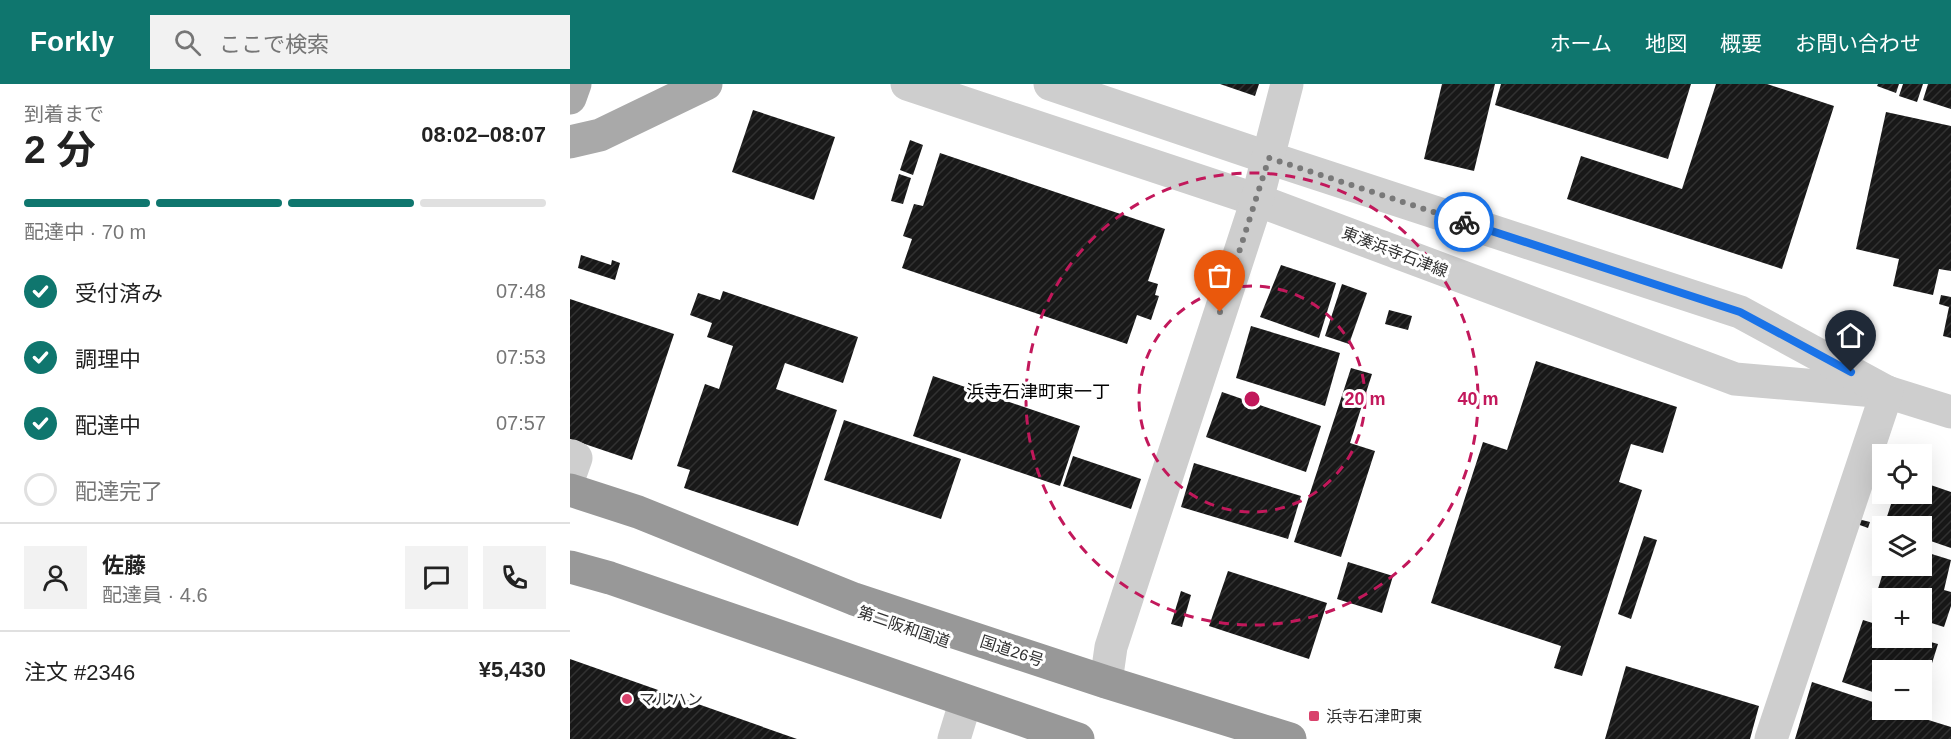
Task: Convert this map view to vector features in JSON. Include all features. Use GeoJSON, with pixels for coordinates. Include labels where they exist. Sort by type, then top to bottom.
{"type":"FeatureCollection","features":[{"type":"Feature","properties":{"kind":"highway","name":"国道26号"},"geometry":{"type":"LineString","coordinates":[[570,490],[638,512],[854,599],[1106,682],[1290,739]]}},
{"type":"Feature","properties":{"kind":"highway","name":"第二阪和国道"},"geometry":{"type":"LineString","coordinates":[[570,513],[728,563],[1007,663],[1239,739]]}},
{"type":"Feature","properties":{"kind":"highway"},"geometry":{"type":"LineString","coordinates":[[570,567],[610,578],[1078,739]]}},
{"type":"Feature","properties":{"kind":"highway"},"geometry":{"type":"LineString","coordinates":[[570,581],[607,589],[958,726],[1039,739]]}},
{"type":"Feature","properties":{"kind":"main road"},"geometry":{"type":"LineString","coordinates":[[570,98],[575,84]]}},
{"type":"Feature","properties":{"kind":"main road"},"geometry":{"type":"LineString","coordinates":[[570,142],[600,135],[706,84]]}},
{"type":"Feature","properties":{"kind":"street","name":"東湊浜寺石津線"},"geometry":{"type":"LineString","coordinates":[[907,84],[1257,200],[1735,379],[1887,392]]}},
{"type":"Feature","properties":{"kind":"street","name":"東湊浜寺石津線"},"geometry":{"type":"LineString","coordinates":[[1050,84],[1740,312],[1887,392],[1951,412]]}},
{"type":"Feature","properties":{"kind":"street"},"geometry":{"type":"LineString","coordinates":[[1106,682],[1111,648],[1257,200],[1287,84]]}},
{"type":"Feature","properties":{"kind":"street"},"geometry":{"type":"LineString","coordinates":[[1771,739],[1887,392]]}},
{"type":"Feature","properties":{"kind":"building"},"geometry":{"type":"Polygon","coordinates":[[[1220,84],[1259,84],[1255,96],[1220,84]]]}},
{"type":"Feature","properties":{"kind":"building"},"geometry":{"type":"Polygon","coordinates":[[[1442,84],[1495,84],[1474,171],[1424,159],[1442,84]]]}},
{"type":"Feature","properties":{"kind":"building"},"geometry":{"type":"Polygon","coordinates":[[[1501,84],[1691,84],[1668,159],[1495,105],[1501,84]]]}},
{"type":"Feature","properties":{"kind":"building"},"geometry":{"type":"Polygon","coordinates":[[[1716,84],[1767,84],[1834,106],[1782,269],[1567,199],[1581,156],[1682,189],[1716,84]]]}},
{"type":"Feature","properties":{"kind":"building"},"geometry":{"type":"Polygon","coordinates":[[[1878,84],[1899,84],[1896,93],[1877,86],[1878,84]]]}},
{"type":"Feature","properties":{"kind":"building"},"geometry":{"type":"Polygon","coordinates":[[[1903,84],[1923,84],[1917,102],[1899,96],[1903,84]]]}},
{"type":"Feature","properties":{"kind":"building"},"geometry":{"type":"Polygon","coordinates":[[[1928,84],[1951,84],[1951,109],[1923,100],[1928,84]]]}},
{"type":"Feature","properties":{"kind":"building"},"geometry":{"type":"Polygon","coordinates":[[[753,110],[835,137],[814,200],[732,172],[753,110]]]}},
{"type":"Feature","properties":{"kind":"building"},"geometry":{"type":"Polygon","coordinates":[[[1886,112],[1951,126],[1951,271],[1939,269],[1933,295],[1893,286],[1899,259],[1856,249],[1886,112]]]}},
{"type":"Feature","properties":{"kind":"building"},"geometry":{"type":"Polygon","coordinates":[[[910,140],[923,145],[913,175],[900,170],[910,140]]]}},
{"type":"Feature","properties":{"kind":"building"},"geometry":{"type":"Polygon","coordinates":[[[940,153],[1165,229],[1148,281],[1158,284],[1155,295],[1159,296],[1151,320],[1137,315],[1127,344],[902,268],[912,239],[903,236],[914,204],[923,206],[940,153]]]}},
{"type":"Feature","properties":{"kind":"building"},"geometry":{"type":"Polygon","coordinates":[[[899,174],[911,178],[903,204],[891,201],[899,174]]]}},
{"type":"Feature","properties":{"kind":"building"},"geometry":{"type":"Polygon","coordinates":[[[581,255],[611,265],[612,260],[620,263],[615,280],[578,268],[581,255]]]}},
{"type":"Feature","properties":{"kind":"building"},"geometry":{"type":"Polygon","coordinates":[[[1281,265],[1336,283],[1319,338],[1260,317],[1281,265]]]}},
{"type":"Feature","properties":{"kind":"building"},"geometry":{"type":"Polygon","coordinates":[[[1342,284],[1367,293],[1349,344],[1325,336],[1342,284]]]}},
{"type":"Feature","properties":{"kind":"building"},"geometry":{"type":"Polygon","coordinates":[[[723,291],[858,337],[843,383],[785,363],[776,389],[837,410],[798,526],[684,488],[690,470],[677,466],[705,384],[719,389],[733,346],[707,337],[712,323],[690,315],[698,293],[720,300],[723,291]]]}},
{"type":"Feature","properties":{"kind":"building"},"geometry":{"type":"Polygon","coordinates":[[[1941,295],[1951,297],[1951,338],[1943,336],[1949,307],[1939,304],[1941,295]]]}},
{"type":"Feature","properties":{"kind":"building"},"geometry":{"type":"Polygon","coordinates":[[[570,299],[674,334],[632,460],[570,439],[570,299]]]}},
{"type":"Feature","properties":{"kind":"building"},"geometry":{"type":"Polygon","coordinates":[[[1389,310],[1412,316],[1408,330],[1385,324],[1389,310]]]}},
{"type":"Feature","properties":{"kind":"building"},"geometry":{"type":"Polygon","coordinates":[[[1251,326],[1340,353],[1325,406],[1236,378],[1251,326]]]}},
{"type":"Feature","properties":{"kind":"building"},"geometry":{"type":"Polygon","coordinates":[[[1536,361],[1677,407],[1663,453],[1631,444],[1619,482],[1642,490],[1582,676],[1554,668],[1561,646],[1431,603],[1483,442],[1507,450],[1536,361]]]}},
{"type":"Feature","properties":{"kind":"building"},"geometry":{"type":"Polygon","coordinates":[[[1351,368],[1372,374],[1350,443],[1375,451],[1341,557],[1294,542],[1351,368]]]}},
{"type":"Feature","properties":{"kind":"building"},"geometry":{"type":"Polygon","coordinates":[[[933,376],[1080,426],[1060,486],[913,436],[933,376]]]}},
{"type":"Feature","properties":{"kind":"building"},"geometry":{"type":"Polygon","coordinates":[[[1222,392],[1321,426],[1306,472],[1206,437],[1222,392]]]}},
{"type":"Feature","properties":{"kind":"building"},"geometry":{"type":"Polygon","coordinates":[[[844,420],[961,459],[941,519],[824,480],[844,420]]]}},
{"type":"Feature","properties":{"kind":"building"},"geometry":{"type":"Polygon","coordinates":[[[1073,456],[1141,479],[1131,509],[1063,486],[1073,456]]]}},
{"type":"Feature","properties":{"kind":"building"},"geometry":{"type":"Polygon","coordinates":[[[1194,463],[1301,496],[1288,539],[1181,507],[1194,463]]]}},
{"type":"Feature","properties":{"kind":"building"},"geometry":{"type":"Polygon","coordinates":[[[1932,485],[1951,492],[1951,548],[1932,541],[1932,516],[1887,516],[1891,504],[1932,504],[1932,485]]]}},
{"type":"Feature","properties":{"kind":"building"},"geometry":{"type":"Polygon","coordinates":[[[1858,519],[1870,522],[1868,528],[1857,524],[1858,519]]]}},
{"type":"Feature","properties":{"kind":"building"},"geometry":{"type":"Polygon","coordinates":[[[1644,536],[1657,540],[1631,619],[1618,614],[1644,536]]]}},
{"type":"Feature","properties":{"kind":"building"},"geometry":{"type":"Polygon","coordinates":[[[1932,554],[1951,560],[1944,590],[1951,592],[1951,606],[1944,627],[1932,623],[1932,588],[1878,588],[1882,576],[1932,576],[1932,554]]]}},
{"type":"Feature","properties":{"kind":"building"},"geometry":{"type":"Polygon","coordinates":[[[1348,562],[1393,576],[1382,613],[1337,599],[1348,562]]]}},
{"type":"Feature","properties":{"kind":"building"},"geometry":{"type":"Polygon","coordinates":[[[1228,571],[1327,603],[1309,659],[1209,626],[1228,571]]]}},
{"type":"Feature","properties":{"kind":"building"},"geometry":{"type":"Polygon","coordinates":[[[1181,591],[1191,595],[1182,627],[1171,624],[1181,591]]]}},
{"type":"Feature","properties":{"kind":"building"},"geometry":{"type":"Polygon","coordinates":[[[1863,620],[1872,623],[1872,648],[1932,648],[1932,642],[1938,644],[1932,663],[1932,660],[1872,660],[1872,692],[1842,682],[1863,620]]]}},
{"type":"Feature","properties":{"kind":"building","name":"マルハン"},"geometry":{"type":"Polygon","coordinates":[[[570,659],[797,739],[570,739],[570,659]]]}},
{"type":"Feature","properties":{"kind":"building"},"geometry":{"type":"Polygon","coordinates":[[[1626,666],[1759,706],[1750,739],[1605,739],[1626,666]]]}},
{"type":"Feature","properties":{"kind":"building"},"geometry":{"type":"Polygon","coordinates":[[[1812,682],[1872,702],[1872,720],[1928,720],[1951,727],[1951,739],[1795,739],[1812,682]]]}},
{"type":"Feature","properties":{"kind":"way so far"},"geometry":{"type":"LineString","coordinates":[[1220,312],[1269,158],[1464,222]]}},
{"type":"Feature","properties":{"kind":"place","name":"マルハン"},"geometry":{"type":"Point","coordinates":[627,699]}},
{"type":"Feature","properties":{"kind":"place","name":"浜寺石津町東"},"geometry":{"type":"Point","coordinates":[1314,716]}},
{"type":"Feature","properties":{"kind":"district","name":"浜寺石津町東一丁"},"geometry":{"type":"Point","coordinates":[1038,392]}},
{"type":"Feature","properties":{"kind":"route"},"geometry":{"type":"LineString","coordinates":[[1464,222],[1740,312],[1851,372]]}}]}
